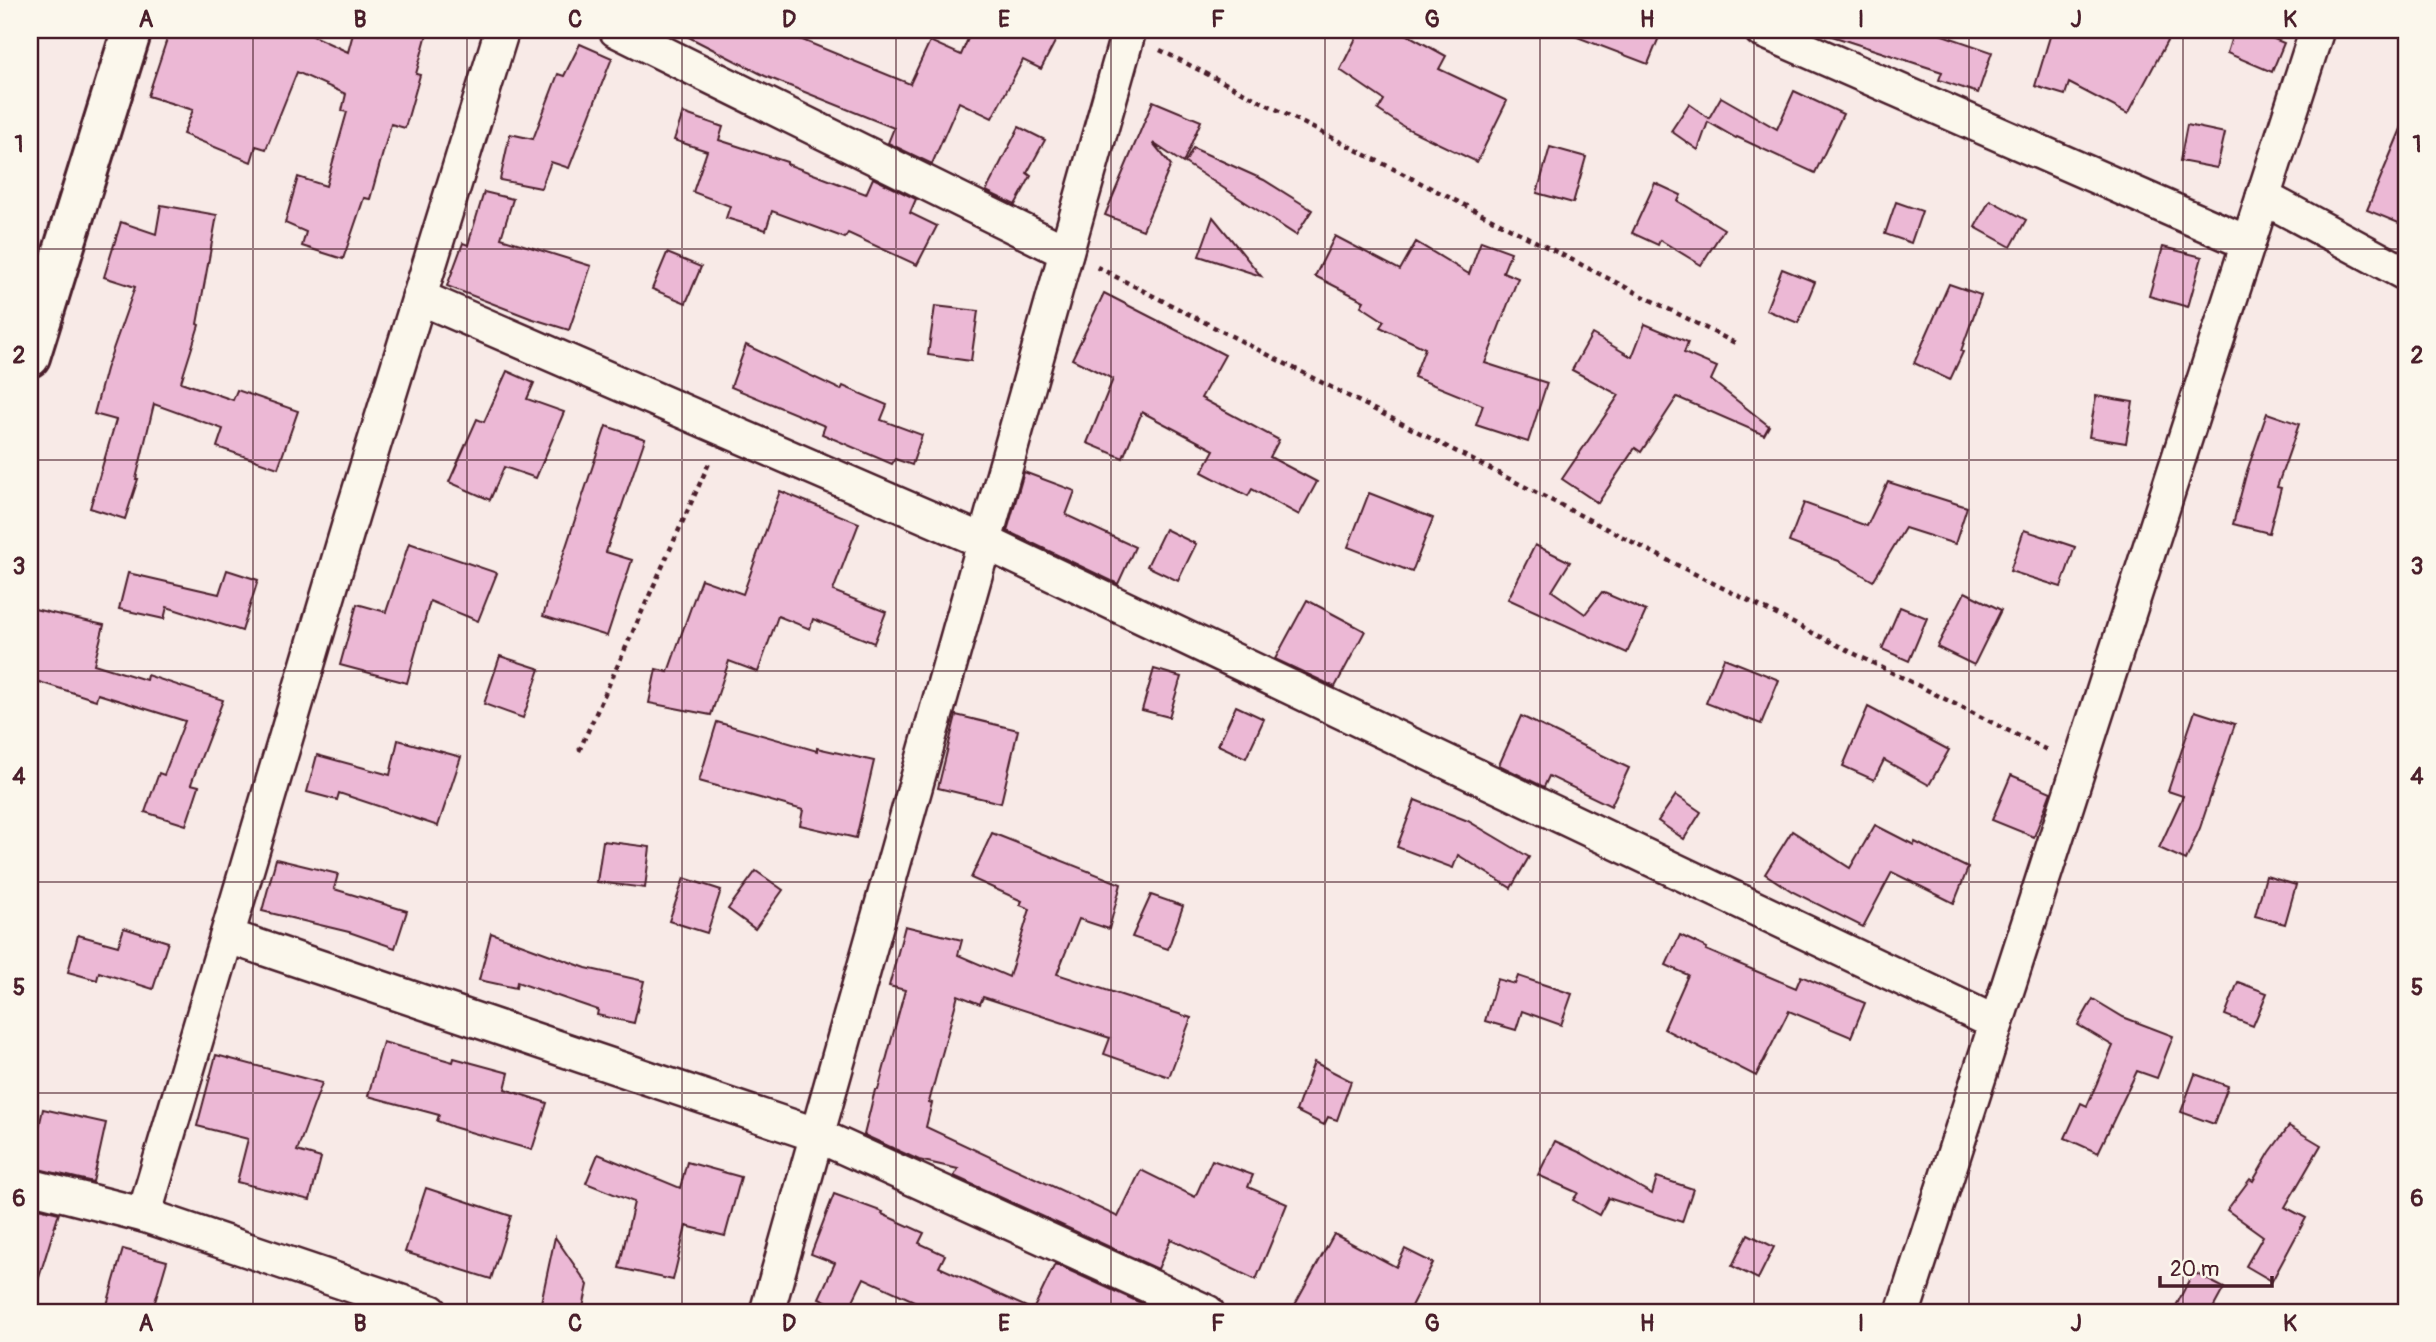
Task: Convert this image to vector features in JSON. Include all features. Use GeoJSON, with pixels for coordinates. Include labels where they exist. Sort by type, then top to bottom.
{"type":"FeatureCollection","features":[{"type":"Feature","properties":{"kind":"main road"},"geometry":{"type":"LineString","coordinates":[[30,356],[132,30]]}},
{"type":"Feature","properties":{"kind":"street"},"geometry":{"type":"LineString","coordinates":[[144,1215],[419,297],[502,30]]}},
{"type":"Feature","properties":{"kind":"street"},"geometry":{"type":"LineString","coordinates":[[616,30],[1066,252]]}},
{"type":"Feature","properties":{"kind":"street"},"geometry":{"type":"LineString","coordinates":[[1762,30],[2248,243]]}},
{"type":"Feature","properties":{"kind":"street"},"geometry":{"type":"LineString","coordinates":[[1903,1312],[2317,30]]}},
{"type":"Feature","properties":{"kind":"street"},"geometry":{"type":"LineString","coordinates":[[767,1312],[1129,32]]}},
{"type":"Feature","properties":{"kind":"street"},"geometry":{"type":"LineString","coordinates":[[2263,197],[2406,274]]}},
{"type":"Feature","properties":{"kind":"street"},"geometry":{"type":"LineString","coordinates":[[419,297],[985,542],[1996,1023]]}},
{"type":"Feature","properties":{"kind":"street"},"geometry":{"type":"LineString","coordinates":[[227,936],[817,1135],[1207,1312]]}},
{"type":"Feature","properties":{"kind":"street"},"geometry":{"type":"LineString","coordinates":[[30,1186],[144,1215],[431,1312]]}},
{"type":"Feature","properties":{"kind":"path"},"geometry":{"type":"LineString","coordinates":[[1129,32],[1739,345]]}},
{"type":"Feature","properties":{"kind":"path"},"geometry":{"type":"LineString","coordinates":[[1066,252],[1673,563],[2079,766]]}},
{"type":"Feature","properties":{"kind":"path"},"geometry":{"type":"LineString","coordinates":[[579,751],[724,429]]}},
{"type":"Feature","properties":{"kind":"building"},"geometry":{"type":"Polygon","coordinates":[[[170,30],[300,30],[348,52],[354,30],[428,30],[416,74],[420,75],[405,128],[391,124],[370,199],[364,198],[343,259],[302,246],[306,232],[285,223],[298,177],[326,186],[347,112],[342,111],[346,94],[297,72],[266,149],[256,146],[251,162],[183,134],[193,110],[148,96],[170,30]]]}},
{"type":"Feature","properties":{"kind":"building"},"geometry":{"type":"Polygon","coordinates":[[[675,30],[778,30],[910,84],[930,41],[961,55],[970,34],[962,30],[1040,30],[1057,38],[1041,69],[1023,60],[992,118],[959,102],[932,164],[888,143],[894,128],[765,76],[675,30]]]}},
{"type":"Feature","properties":{"kind":"building"},"geometry":{"type":"Polygon","coordinates":[[[1360,30],[1399,30],[1446,56],[1439,69],[1507,101],[1477,162],[1404,127],[1378,110],[1384,100],[1340,70],[1360,30]]]}},
{"type":"Feature","properties":{"kind":"building"},"geometry":{"type":"Polygon","coordinates":[[[1662,30],[1648,64],[1564,32],[1662,30]]]}},
{"type":"Feature","properties":{"kind":"building"},"geometry":{"type":"Polygon","coordinates":[[[1833,30],[1928,30],[1992,52],[1978,93],[1939,80],[1942,72],[1832,36],[1833,30]]]}},
{"type":"Feature","properties":{"kind":"building"},"geometry":{"type":"Polygon","coordinates":[[[2052,30],[2173,30],[2128,114],[2069,83],[2065,95],[2035,86],[2052,30]]]}},
{"type":"Feature","properties":{"kind":"building"},"geometry":{"type":"Polygon","coordinates":[[[2234,30],[2252,30],[2284,43],[2272,72],[2227,53],[2234,30]]]}},
{"type":"Feature","properties":{"kind":"building"},"geometry":{"type":"Polygon","coordinates":[[[580,44],[612,58],[569,168],[551,162],[541,188],[500,180],[510,134],[533,139],[558,74],[564,76],[580,44]]]}},
{"type":"Feature","properties":{"kind":"building"},"geometry":{"type":"Polygon","coordinates":[[[1794,91],[1843,114],[1815,173],[1736,138],[1708,122],[1698,150],[1671,131],[1689,104],[1709,118],[1721,97],[1777,129],[1794,91]]]}},
{"type":"Feature","properties":{"kind":"building"},"geometry":{"type":"Polygon","coordinates":[[[1153,101],[1201,121],[1183,163],[1153,143],[1171,165],[1143,230],[1105,215],[1153,101]]]}},
{"type":"Feature","properties":{"kind":"building"},"geometry":{"type":"Polygon","coordinates":[[[683,113],[723,127],[719,140],[787,162],[866,194],[873,178],[916,199],[910,213],[937,226],[917,265],[848,233],[845,238],[772,211],[766,230],[726,218],[730,206],[693,192],[707,151],[674,140],[683,113]]]}},
{"type":"Feature","properties":{"kind":"building"},"geometry":{"type":"Polygon","coordinates":[[[2406,117],[2406,226],[2367,210],[2406,117]]]}},
{"type":"Feature","properties":{"kind":"building"},"geometry":{"type":"Polygon","coordinates":[[[2187,125],[2225,133],[2217,168],[2180,161],[2187,125]]]}},
{"type":"Feature","properties":{"kind":"building"},"geometry":{"type":"Polygon","coordinates":[[[1019,127],[1045,140],[1027,173],[1031,176],[1015,205],[986,191],[1019,127]]]}},
{"type":"Feature","properties":{"kind":"building"},"geometry":{"type":"Polygon","coordinates":[[[1550,147],[1586,157],[1573,203],[1537,193],[1550,147]]]}},
{"type":"Feature","properties":{"kind":"building"},"geometry":{"type":"Polygon","coordinates":[[[1193,148],[1264,180],[1312,210],[1296,235],[1185,163],[1193,148]]]}},
{"type":"Feature","properties":{"kind":"building"},"geometry":{"type":"Polygon","coordinates":[[[1655,183],[1681,195],[1678,201],[1724,229],[1701,265],[1660,240],[1658,245],[1632,233],[1655,183]]]}},
{"type":"Feature","properties":{"kind":"building"},"geometry":{"type":"Polygon","coordinates":[[[484,192],[513,199],[501,238],[591,266],[569,330],[447,286],[463,243],[468,245],[484,192]]]}},
{"type":"Feature","properties":{"kind":"building"},"geometry":{"type":"Polygon","coordinates":[[[1990,200],[2026,220],[2011,247],[1975,227],[1990,200]]]}},
{"type":"Feature","properties":{"kind":"building"},"geometry":{"type":"Polygon","coordinates":[[[1896,202],[1922,211],[1911,243],[1885,234],[1896,202]]]}},
{"type":"Feature","properties":{"kind":"building"},"geometry":{"type":"Polygon","coordinates":[[[161,205],[217,215],[197,324],[199,325],[181,382],[233,400],[237,390],[298,411],[278,468],[217,447],[223,429],[154,404],[138,479],[125,519],[90,508],[116,420],[94,414],[106,369],[135,287],[104,277],[121,222],[156,234],[161,205]]]}},
{"type":"Feature","properties":{"kind":"building"},"geometry":{"type":"Polygon","coordinates":[[[1213,217],[1261,276],[1199,256],[1213,217]]]}},
{"type":"Feature","properties":{"kind":"building"},"geometry":{"type":"Polygon","coordinates":[[[1335,236],[1400,270],[1416,242],[1469,274],[1481,241],[1511,252],[1503,272],[1518,278],[1485,363],[1547,383],[1528,442],[1476,425],[1483,405],[1414,377],[1425,348],[1380,327],[1384,321],[1361,306],[1364,301],[1315,276],[1335,236]]]}},
{"type":"Feature","properties":{"kind":"building"},"geometry":{"type":"Polygon","coordinates":[[[2163,247],[2202,257],[2188,307],[2149,296],[2163,247]]]}},
{"type":"Feature","properties":{"kind":"building"},"geometry":{"type":"Polygon","coordinates":[[[667,253],[701,267],[686,303],[652,289],[667,253]]]}},
{"type":"Feature","properties":{"kind":"building"},"geometry":{"type":"Polygon","coordinates":[[[1782,269],[1815,282],[1798,323],[1766,310],[1782,269]]]}},
{"type":"Feature","properties":{"kind":"building"},"geometry":{"type":"Polygon","coordinates":[[[1949,284],[1981,295],[1961,351],[1963,352],[1950,380],[1914,363],[1949,284]]]}},
{"type":"Feature","properties":{"kind":"building"},"geometry":{"type":"Polygon","coordinates":[[[1104,293],[1225,355],[1201,398],[1279,440],[1270,457],[1317,482],[1299,515],[1252,489],[1248,496],[1202,472],[1214,450],[1142,412],[1123,458],[1087,443],[1113,379],[1072,359],[1104,293]]]}},
{"type":"Feature","properties":{"kind":"building"},"geometry":{"type":"Polygon","coordinates":[[[935,306],[978,311],[971,361],[928,355],[935,306]]]}},
{"type":"Feature","properties":{"kind":"building"},"geometry":{"type":"Polygon","coordinates":[[[1645,324],[1688,342],[1684,353],[1717,367],[1711,380],[1769,426],[1764,435],[1677,397],[1641,452],[1635,448],[1598,503],[1562,479],[1619,395],[1572,370],[1592,334],[1632,357],[1645,324]]]}},
{"type":"Feature","properties":{"kind":"building"},"geometry":{"type":"Polygon","coordinates":[[[746,345],[841,390],[843,386],[887,405],[881,420],[922,435],[912,465],[895,459],[892,464],[822,434],[825,426],[731,387],[746,345]]]}},
{"type":"Feature","properties":{"kind":"building"},"geometry":{"type":"Polygon","coordinates":[[[507,371],[534,383],[527,399],[564,412],[536,478],[504,467],[490,500],[449,482],[477,419],[484,422],[507,371]]]}},
{"type":"Feature","properties":{"kind":"building"},"geometry":{"type":"Polygon","coordinates":[[[2096,396],[2133,402],[2126,443],[2089,437],[2096,396]]]}},
{"type":"Feature","properties":{"kind":"building"},"geometry":{"type":"Polygon","coordinates":[[[2267,413],[2299,424],[2277,487],[2281,488],[2269,533],[2233,524],[2247,471],[2267,413]]]}},
{"type":"Feature","properties":{"kind":"building"},"geometry":{"type":"Polygon","coordinates":[[[606,426],[645,439],[606,552],[632,560],[607,636],[543,616],[606,426]]]}},
{"type":"Feature","properties":{"kind":"building"},"geometry":{"type":"Polygon","coordinates":[[[1024,472],[1075,491],[1066,515],[1135,547],[1118,584],[1007,531],[1024,472]]]}},
{"type":"Feature","properties":{"kind":"building"},"geometry":{"type":"Polygon","coordinates":[[[1888,482],[1967,507],[1955,544],[1905,528],[1873,581],[1839,561],[1789,542],[1804,503],[1867,526],[1888,482]]]}},
{"type":"Feature","properties":{"kind":"building"},"geometry":{"type":"Polygon","coordinates":[[[780,491],[859,523],[833,591],[886,612],[874,643],[813,619],[810,629],[778,616],[758,672],[729,661],[711,715],[649,703],[656,669],[668,672],[701,579],[743,594],[780,491]]]}},
{"type":"Feature","properties":{"kind":"building"},"geometry":{"type":"Polygon","coordinates":[[[1369,493],[1433,518],[1412,572],[1348,547],[1369,493]]]}},
{"type":"Feature","properties":{"kind":"building"},"geometry":{"type":"Polygon","coordinates":[[[1165,529],[1196,544],[1178,581],[1147,566],[1165,529]]]}},
{"type":"Feature","properties":{"kind":"building"},"geometry":{"type":"Polygon","coordinates":[[[2024,530],[2075,547],[2061,587],[2010,571],[2024,530]]]}},
{"type":"Feature","properties":{"kind":"building"},"geometry":{"type":"Polygon","coordinates":[[[409,543],[497,573],[478,621],[430,601],[407,683],[340,665],[357,604],[386,612],[409,543]]]}},
{"type":"Feature","properties":{"kind":"building"},"geometry":{"type":"Polygon","coordinates":[[[1535,545],[1570,562],[1552,591],[1585,614],[1602,592],[1646,611],[1627,653],[1508,599],[1535,545]]]}},
{"type":"Feature","properties":{"kind":"building"},"geometry":{"type":"Polygon","coordinates":[[[227,570],[258,580],[242,631],[167,607],[164,619],[119,609],[128,573],[219,594],[227,570]]]}},
{"type":"Feature","properties":{"kind":"building"},"geometry":{"type":"Polygon","coordinates":[[[1965,592],[2001,610],[1974,665],[1937,647],[1965,592]]]}},
{"type":"Feature","properties":{"kind":"building"},"geometry":{"type":"Polygon","coordinates":[[[1307,600],[1365,631],[1335,687],[1275,659],[1307,600]]]}},
{"type":"Feature","properties":{"kind":"building"},"geometry":{"type":"Polygon","coordinates":[[[1900,607],[1927,618],[1909,661],[1882,649],[1900,607]]]}},
{"type":"Feature","properties":{"kind":"building"},"geometry":{"type":"Polygon","coordinates":[[[30,608],[104,625],[94,664],[146,680],[147,675],[223,700],[191,784],[199,786],[186,825],[145,812],[159,773],[164,775],[185,721],[98,694],[96,700],[30,679],[30,608]]]}},
{"type":"Feature","properties":{"kind":"building"},"geometry":{"type":"Polygon","coordinates":[[[500,656],[540,669],[523,718],[484,704],[500,656]]]}},
{"type":"Feature","properties":{"kind":"building"},"geometry":{"type":"Polygon","coordinates":[[[1724,658],[1779,680],[1761,724],[1706,703],[1724,658]]]}},
{"type":"Feature","properties":{"kind":"building"},"geometry":{"type":"Polygon","coordinates":[[[1154,669],[1181,677],[1169,717],[1142,710],[1154,669]]]}},
{"type":"Feature","properties":{"kind":"building"},"geometry":{"type":"Polygon","coordinates":[[[1236,706],[1264,719],[1246,758],[1218,745],[1236,706]]]}},
{"type":"Feature","properties":{"kind":"building"},"geometry":{"type":"Polygon","coordinates":[[[1868,707],[1949,750],[1929,785],[1884,760],[1874,780],[1843,766],[1868,707]]]}},
{"type":"Feature","properties":{"kind":"building"},"geometry":{"type":"Polygon","coordinates":[[[2195,711],[2235,724],[2200,828],[2186,860],[2159,848],[2183,796],[2168,791],[2195,711]]]}},
{"type":"Feature","properties":{"kind":"building"},"geometry":{"type":"Polygon","coordinates":[[[956,715],[1018,730],[1001,803],[938,788],[956,715]]]}},
{"type":"Feature","properties":{"kind":"building"},"geometry":{"type":"Polygon","coordinates":[[[1521,716],[1629,768],[1611,806],[1549,776],[1544,787],[1499,765],[1521,716]]]}},
{"type":"Feature","properties":{"kind":"building"},"geometry":{"type":"Polygon","coordinates":[[[717,722],[817,751],[817,748],[874,761],[856,838],[800,825],[803,810],[699,781],[717,722]]]}},
{"type":"Feature","properties":{"kind":"building"},"geometry":{"type":"Polygon","coordinates":[[[398,740],[461,757],[438,826],[339,793],[337,800],[307,792],[317,755],[390,775],[398,740]]]}},
{"type":"Feature","properties":{"kind":"building"},"geometry":{"type":"Polygon","coordinates":[[[2011,775],[2051,792],[2034,837],[1992,820],[2011,775]]]}},
{"type":"Feature","properties":{"kind":"building"},"geometry":{"type":"Polygon","coordinates":[[[1676,795],[1701,812],[1684,839],[1658,821],[1676,795]]]}},
{"type":"Feature","properties":{"kind":"building"},"geometry":{"type":"Polygon","coordinates":[[[1415,800],[1468,821],[1529,857],[1511,888],[1458,855],[1453,868],[1397,847],[1415,800]]]}},
{"type":"Feature","properties":{"kind":"building"},"geometry":{"type":"Polygon","coordinates":[[[1875,825],[1968,868],[1954,903],[1892,872],[1863,927],[1793,892],[1765,874],[1792,831],[1850,868],[1875,825]]]}},
{"type":"Feature","properties":{"kind":"building"},"geometry":{"type":"Polygon","coordinates":[[[992,833],[1121,884],[1109,929],[1079,919],[1057,974],[1191,1018],[1169,1077],[1104,1054],[1110,1038],[983,997],[980,1004],[958,995],[929,1102],[932,1103],[926,1127],[1118,1217],[1141,1170],[1195,1197],[1212,1160],[1253,1175],[1248,1187],[1287,1204],[1256,1280],[1171,1239],[1158,1269],[954,1176],[958,1169],[919,1160],[864,1135],[905,990],[889,986],[905,926],[962,940],[958,955],[1009,977],[1030,909],[1020,905],[1022,901],[971,878],[992,833]]]}},
{"type":"Feature","properties":{"kind":"building"},"geometry":{"type":"Polygon","coordinates":[[[603,841],[650,847],[645,888],[597,882],[603,841]]]}},
{"type":"Feature","properties":{"kind":"building"},"geometry":{"type":"Polygon","coordinates":[[[276,859],[338,874],[334,889],[407,911],[395,948],[349,932],[262,911],[276,859]]]}},
{"type":"Feature","properties":{"kind":"building"},"geometry":{"type":"Polygon","coordinates":[[[756,871],[783,890],[755,929],[728,909],[756,871]]]}},
{"type":"Feature","properties":{"kind":"building"},"geometry":{"type":"Polygon","coordinates":[[[2266,876],[2296,885],[2285,924],[2255,916],[2266,876]]]}},
{"type":"Feature","properties":{"kind":"building"},"geometry":{"type":"Polygon","coordinates":[[[684,878],[721,890],[707,933],[669,921],[684,878]]]}},
{"type":"Feature","properties":{"kind":"building"},"geometry":{"type":"Polygon","coordinates":[[[1151,895],[1183,906],[1168,949],[1132,937],[1151,895]]]}},
{"type":"Feature","properties":{"kind":"building"},"geometry":{"type":"Polygon","coordinates":[[[124,928],[168,942],[153,989],[99,972],[97,980],[68,972],[78,935],[118,946],[124,928]]]}},
{"type":"Feature","properties":{"kind":"building"},"geometry":{"type":"Polygon","coordinates":[[[491,933],[586,968],[644,981],[634,1023],[597,1015],[598,1010],[517,982],[516,988],[479,980],[491,933]]]}},
{"type":"Feature","properties":{"kind":"building"},"geometry":{"type":"Polygon","coordinates":[[[1680,935],[1707,948],[1706,950],[1796,988],[1801,976],[1865,1003],[1851,1037],[1789,1011],[1756,1076],[1664,1029],[1688,975],[1666,965],[1680,935]]]}},
{"type":"Feature","properties":{"kind":"building"},"geometry":{"type":"Polygon","coordinates":[[[1518,976],[1572,994],[1561,1025],[1522,1011],[1516,1030],[1485,1021],[1497,979],[1515,984],[1518,976]]]}},
{"type":"Feature","properties":{"kind":"building"},"geometry":{"type":"Polygon","coordinates":[[[2238,982],[2267,993],[2253,1026],[2225,1015],[2238,982]]]}},
{"type":"Feature","properties":{"kind":"building"},"geometry":{"type":"Polygon","coordinates":[[[2093,999],[2123,1017],[2173,1036],[2157,1078],[2137,1071],[2098,1153],[2065,1138],[2081,1103],[2087,1106],[2113,1046],[2078,1025],[2093,999]]]}},
{"type":"Feature","properties":{"kind":"building"},"geometry":{"type":"Polygon","coordinates":[[[383,1042],[453,1062],[454,1058],[509,1073],[505,1089],[547,1103],[532,1150],[437,1121],[439,1115],[368,1096],[383,1042]]]}},
{"type":"Feature","properties":{"kind":"building"},"geometry":{"type":"Polygon","coordinates":[[[216,1055],[322,1083],[297,1151],[321,1158],[310,1200],[237,1182],[248,1139],[197,1126],[216,1055]]]}},
{"type":"Feature","properties":{"kind":"building"},"geometry":{"type":"Polygon","coordinates":[[[1314,1062],[1351,1081],[1337,1120],[1328,1117],[1324,1125],[1296,1111],[1314,1062]]]}},
{"type":"Feature","properties":{"kind":"building"},"geometry":{"type":"Polygon","coordinates":[[[2195,1074],[2228,1086],[2214,1124],[2181,1112],[2195,1074]]]}},
{"type":"Feature","properties":{"kind":"building"},"geometry":{"type":"Polygon","coordinates":[[[43,1109],[106,1123],[93,1182],[30,1167],[43,1109]]]}},
{"type":"Feature","properties":{"kind":"building"},"geometry":{"type":"Polygon","coordinates":[[[2289,1126],[2321,1145],[2285,1207],[2306,1218],[2272,1281],[2246,1266],[2263,1236],[2227,1210],[2250,1179],[2253,1181],[2289,1126]]]}},
{"type":"Feature","properties":{"kind":"building"},"geometry":{"type":"Polygon","coordinates":[[[1555,1141],[1652,1194],[1657,1177],[1693,1189],[1682,1222],[1608,1198],[1599,1215],[1573,1200],[1578,1193],[1538,1175],[1555,1141]]]}},
{"type":"Feature","properties":{"kind":"building"},"geometry":{"type":"Polygon","coordinates":[[[598,1154],[680,1188],[687,1162],[741,1177],[725,1236],[686,1226],[673,1280],[619,1268],[634,1202],[586,1183],[598,1154]]]}},
{"type":"Feature","properties":{"kind":"building"},"geometry":{"type":"Polygon","coordinates":[[[426,1188],[511,1216],[491,1279],[405,1252],[426,1188]]]}},
{"type":"Feature","properties":{"kind":"building"},"geometry":{"type":"Polygon","coordinates":[[[834,1194],[883,1212],[882,1214],[924,1233],[919,1243],[945,1255],[939,1267],[1033,1310],[1055,1264],[1143,1304],[1139,1312],[938,1312],[864,1278],[848,1311],[819,1298],[835,1263],[811,1254],[834,1194]]]}},
{"type":"Feature","properties":{"kind":"building"},"geometry":{"type":"Polygon","coordinates":[[[30,1206],[59,1213],[37,1284],[30,1283],[30,1206]]]}},
{"type":"Feature","properties":{"kind":"building"},"geometry":{"type":"Polygon","coordinates":[[[1334,1234],[1396,1267],[1405,1249],[1433,1263],[1408,1312],[1291,1312],[1334,1234]]]}},
{"type":"Feature","properties":{"kind":"building"},"geometry":{"type":"Polygon","coordinates":[[[1748,1234],[1774,1247],[1758,1279],[1732,1266],[1748,1234]]]}},
{"type":"Feature","properties":{"kind":"building"},"geometry":{"type":"Polygon","coordinates":[[[555,1237],[588,1285],[582,1312],[539,1312],[555,1237]]]}},
{"type":"Feature","properties":{"kind":"building"},"geometry":{"type":"Polygon","coordinates":[[[123,1249],[167,1261],[152,1312],[105,1312],[123,1249]]]}},
{"type":"Feature","properties":{"kind":"building"},"geometry":{"type":"Polygon","coordinates":[[[2193,1272],[2224,1288],[2211,1312],[2173,1312],[2193,1272]]]}}]}
